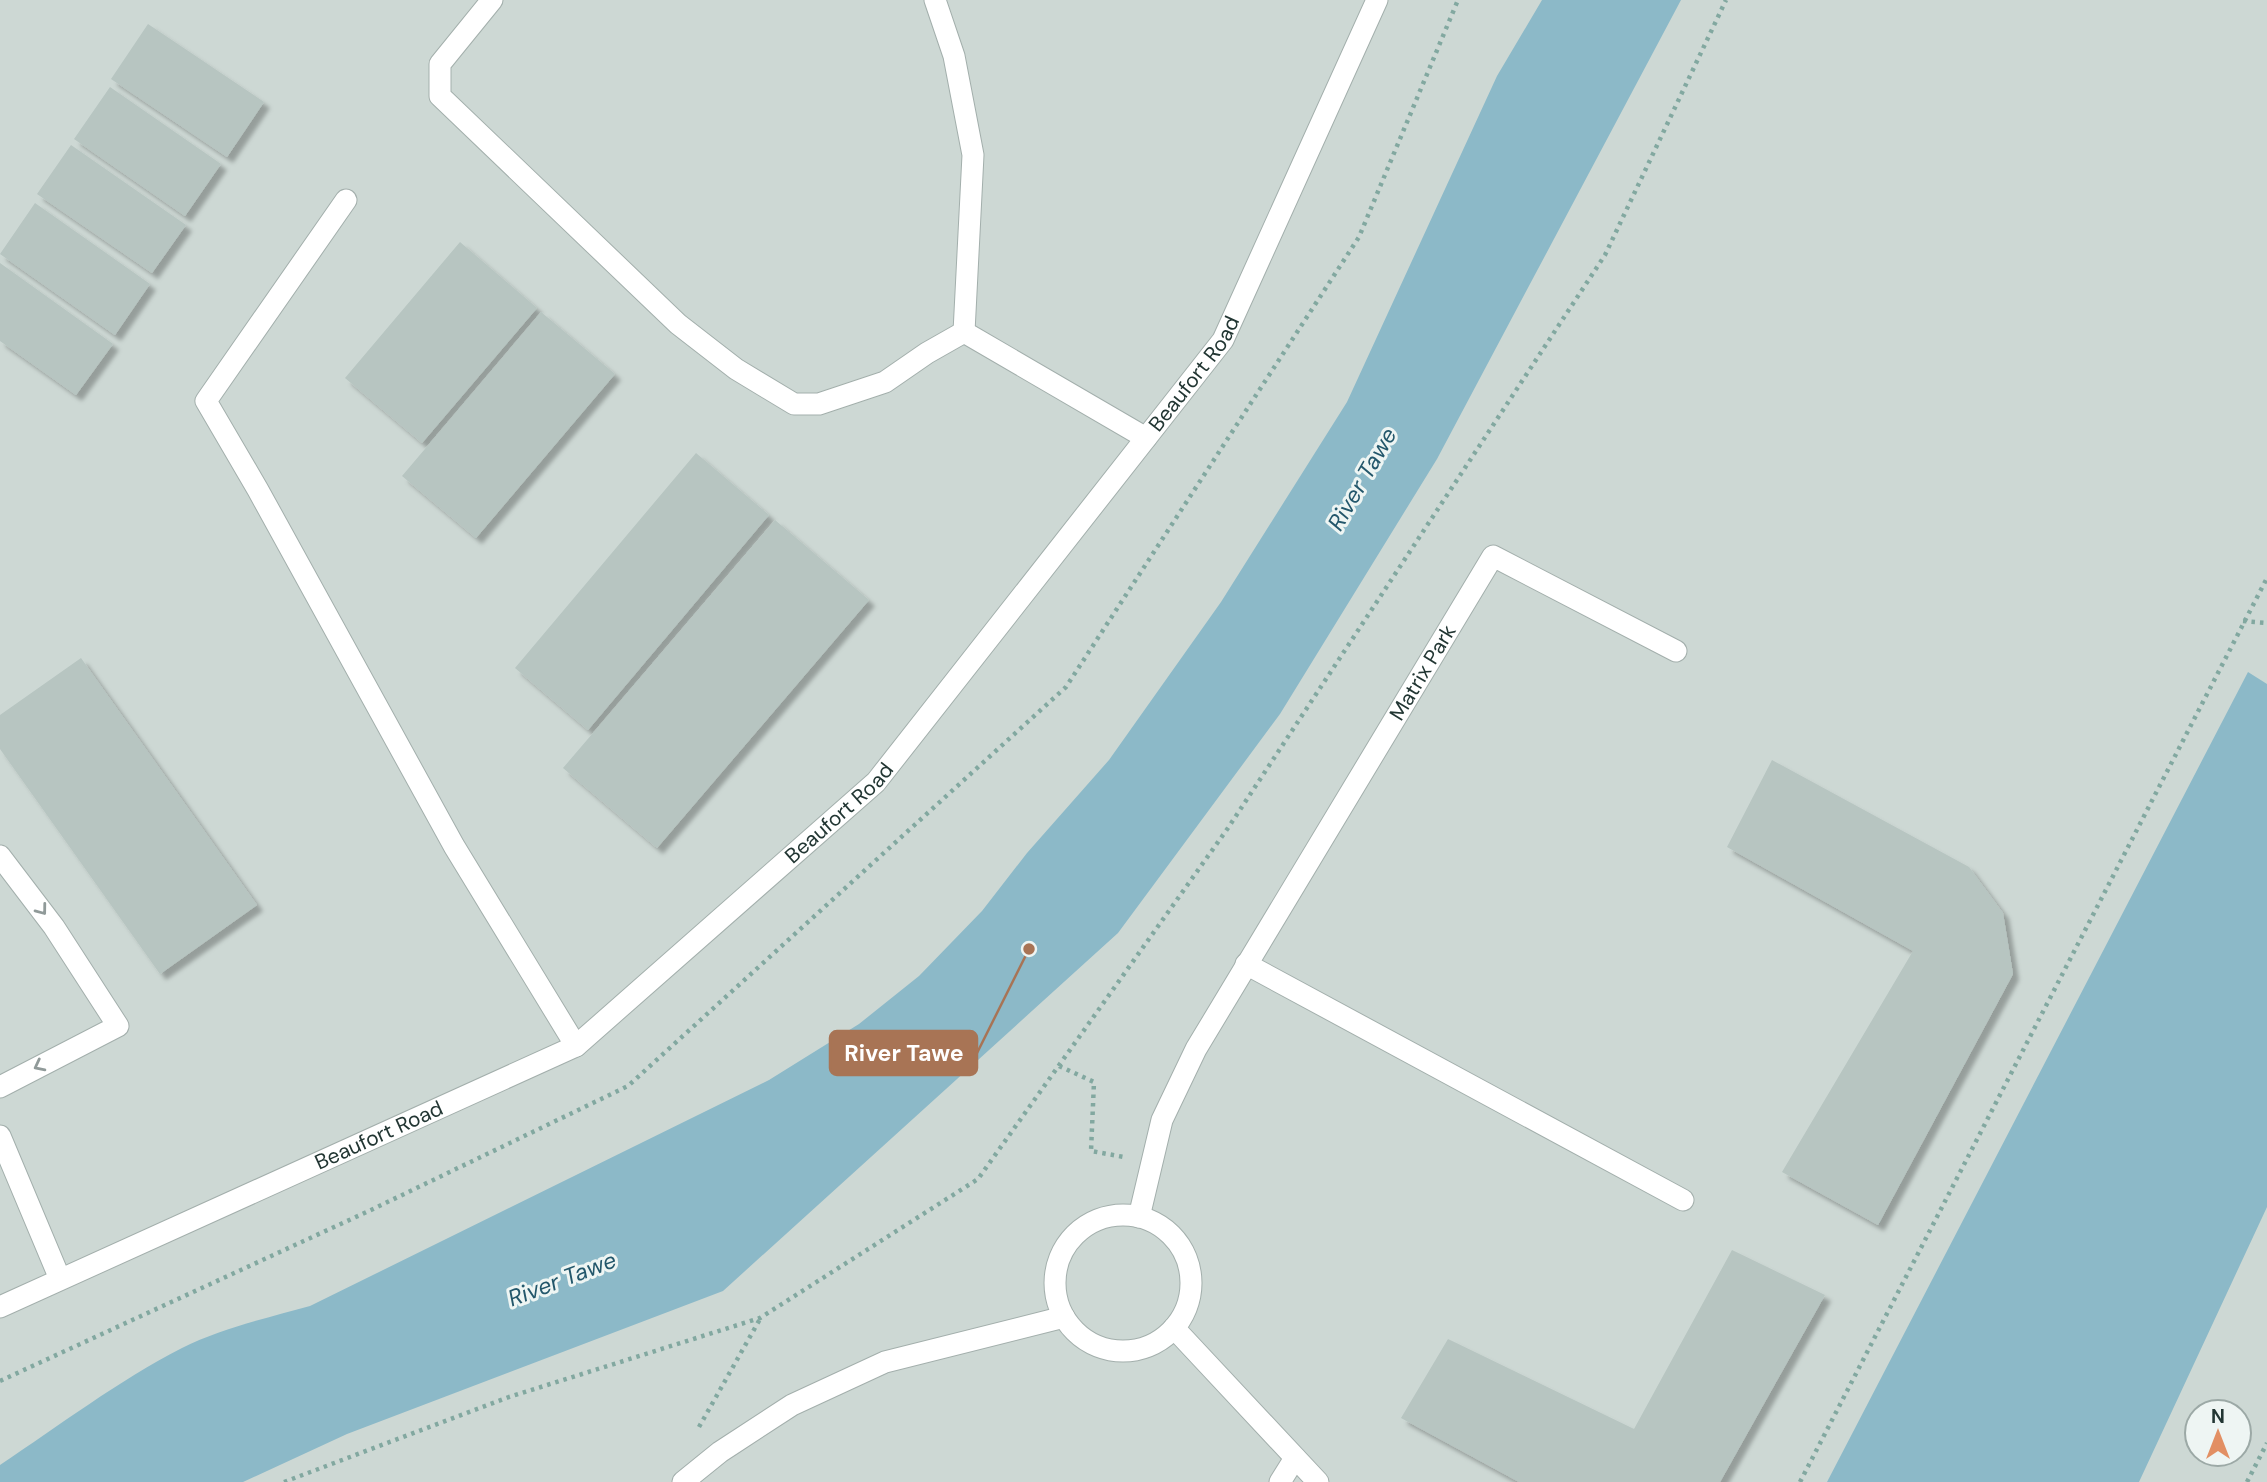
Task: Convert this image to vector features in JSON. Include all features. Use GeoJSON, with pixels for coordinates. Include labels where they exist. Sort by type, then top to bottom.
{"type":"FeatureCollection","features":[{"type":"Feature","properties":{"kind":"street"},"geometry":{"type":"LineString","coordinates":[[492,0],[440,64],[440,96],[678,324],[736,369],[794,404],[818,404],[885,382],[964,332]]}},
{"type":"Feature","properties":{"kind":"street"},"geometry":{"type":"LineString","coordinates":[[935,0],[954,56],[973,155],[964,332]]}},
{"type":"Feature","properties":{"kind":"street","name":"Beaufort Road"},"geometry":{"type":"LineString","coordinates":[[0,1307],[576,1046],[876,782],[1223,340],[1377,0]]}},
{"type":"Feature","properties":{"kind":"street"},"geometry":{"type":"LineString","coordinates":[[346,200],[206,401],[454,846],[576,1046]]}},
{"type":"Feature","properties":{"kind":"street"},"geometry":{"type":"LineString","coordinates":[[964,332],[1146,438]]}},
{"type":"Feature","properties":{"kind":"street","name":"Matrix Park"},"geometry":{"type":"LineString","coordinates":[[1139,1217],[1162,1120],[1196,1049],[1493,556],[1676,651]]}},
{"type":"Feature","properties":{"kind":"street"},"geometry":{"type":"LineString","coordinates":[[0,856],[54,927],[118,1026],[0,1087]]}},
{"type":"Feature","properties":{"kind":"street"},"geometry":{"type":"LineString","coordinates":[[1246,964],[1683,1200]]}},
{"type":"Feature","properties":{"kind":"street"},"geometry":{"type":"LineString","coordinates":[[0,1136],[60,1279]]}},
{"type":"Feature","properties":{"kind":"street"},"geometry":{"type":"LineString","coordinates":[[1104,1217],[1139,1217],[1170,1234],[1188,1263],[1190,1297],[1174,1328],[1158,1342],[1138,1349],[1117,1351],[1096,1345],[1078,1333],[1064,1317],[1055,1284],[1064,1250],[1074,1236],[1104,1217]]}},
{"type":"Feature","properties":{"kind":"street"},"geometry":{"type":"LineString","coordinates":[[683,1482],[720,1452],[792,1405],[885,1362],[1064,1317]]}},
{"type":"Feature","properties":{"kind":"street"},"geometry":{"type":"LineString","coordinates":[[1174,1328],[1318,1482]]}},
{"type":"Feature","properties":{"kind":"street"},"geometry":{"type":"LineString","coordinates":[[1280,1482],[1295,1458]]}},
{"type":"Feature","properties":{"kind":"path"},"geometry":{"type":"LineString","coordinates":[[284,1482],[509,1397],[760,1318],[978,1179],[1228,828],[1605,255],[1726,0]]}},
{"type":"Feature","properties":{"kind":"path"},"geometry":{"type":"LineString","coordinates":[[1800,1482],[2267,578]]}},
{"type":"Feature","properties":{"kind":"path"},"geometry":{"type":"LineString","coordinates":[[2243,621],[2267,623]]}},
{"type":"Feature","properties":{"kind":"path"},"geometry":{"type":"LineString","coordinates":[[1059,1066],[1094,1082],[1091,1151],[1152,1163]]}},
{"type":"Feature","properties":{"kind":"path"},"geometry":{"type":"LineString","coordinates":[[695,1435],[760,1318]]}},
{"type":"Feature","properties":{"kind":"path"},"geometry":{"type":"LineString","coordinates":[[2247,1482],[2267,1443]]}},
{"type":"Feature","properties":{"kind":"shaded area"},"geometry":{"type":"Polygon","coordinates":[[[0,0],[2267,0],[2267,1482],[0,1482],[0,0]]]}},
{"type":"Feature","properties":{"kind":"water"},"geometry":{"type":"Polygon","coordinates":[[[1542,0],[1681,0],[1437,459],[1280,714],[1118,933],[723,1291],[347,1434],[243,1482],[0,1482],[0,1465],[158,1361],[213,1335],[310,1306],[769,1080],[859,1024],[919,976],[982,911],[1027,853],[1109,760],[1221,602],[1347,402],[1497,76],[1542,0]]]}},
{"type":"Feature","properties":{"kind":"water"},"geometry":{"type":"Polygon","coordinates":[[[2248,672],[2267,684],[2267,1207],[2139,1482],[1827,1482],[2248,672]]]}},
{"type":"Feature","properties":{"kind":"building"},"geometry":{"type":"Polygon","coordinates":[[[148,24],[264,102],[227,157],[111,79],[148,24]]]}},
{"type":"Feature","properties":{"kind":"building"},"geometry":{"type":"Polygon","coordinates":[[[110,87],[221,164],[185,216],[74,139],[110,87]]]}},
{"type":"Feature","properties":{"kind":"building"},"geometry":{"type":"Polygon","coordinates":[[[71,145],[186,225],[152,273],[37,194],[71,145]]]}},
{"type":"Feature","properties":{"kind":"building"},"geometry":{"type":"Polygon","coordinates":[[[35,203],[150,284],[115,335],[0,254],[35,203]]]}},
{"type":"Feature","properties":{"kind":"building"},"geometry":{"type":"Polygon","coordinates":[[[460,242],[537,308],[422,443],[345,378],[460,242]]]}},
{"type":"Feature","properties":{"kind":"building"},"geometry":{"type":"Polygon","coordinates":[[[0,263],[113,344],[76,395],[0,341],[0,263]]]}},
{"type":"Feature","properties":{"kind":"building"},"geometry":{"type":"Polygon","coordinates":[[[541,312],[615,374],[476,538],[402,476],[541,312]]]}},
{"type":"Feature","properties":{"kind":"building"},"geometry":{"type":"Polygon","coordinates":[[[696,453],[769,515],[588,730],[515,668],[696,453]]]}},
{"type":"Feature","properties":{"kind":"building"},"geometry":{"type":"Polygon","coordinates":[[[775,520],[869,600],[657,848],[563,768],[775,520]]]}},
{"type":"Feature","properties":{"kind":"building"},"geometry":{"type":"Polygon","coordinates":[[[81,658],[257,905],[160,974],[0,749],[0,715],[81,658]]]}},
{"type":"Feature","properties":{"kind":"building"},"geometry":{"type":"Polygon","coordinates":[[[1772,760],[1969,867],[2003,913],[2013,974],[1878,1225],[1782,1172],[1913,951],[1727,847],[1772,760]]]}},
{"type":"Feature","properties":{"kind":"building"},"geometry":{"type":"Polygon","coordinates":[[[1732,1250],[1825,1295],[1720,1482],[1519,1482],[1401,1418],[1448,1339],[1634,1429],[1732,1250]]]}},
{"type":"Feature","properties":{"kind":"place","name":"River Tawe"},"geometry":{"type":"Point","coordinates":[1029,949]}}]}
